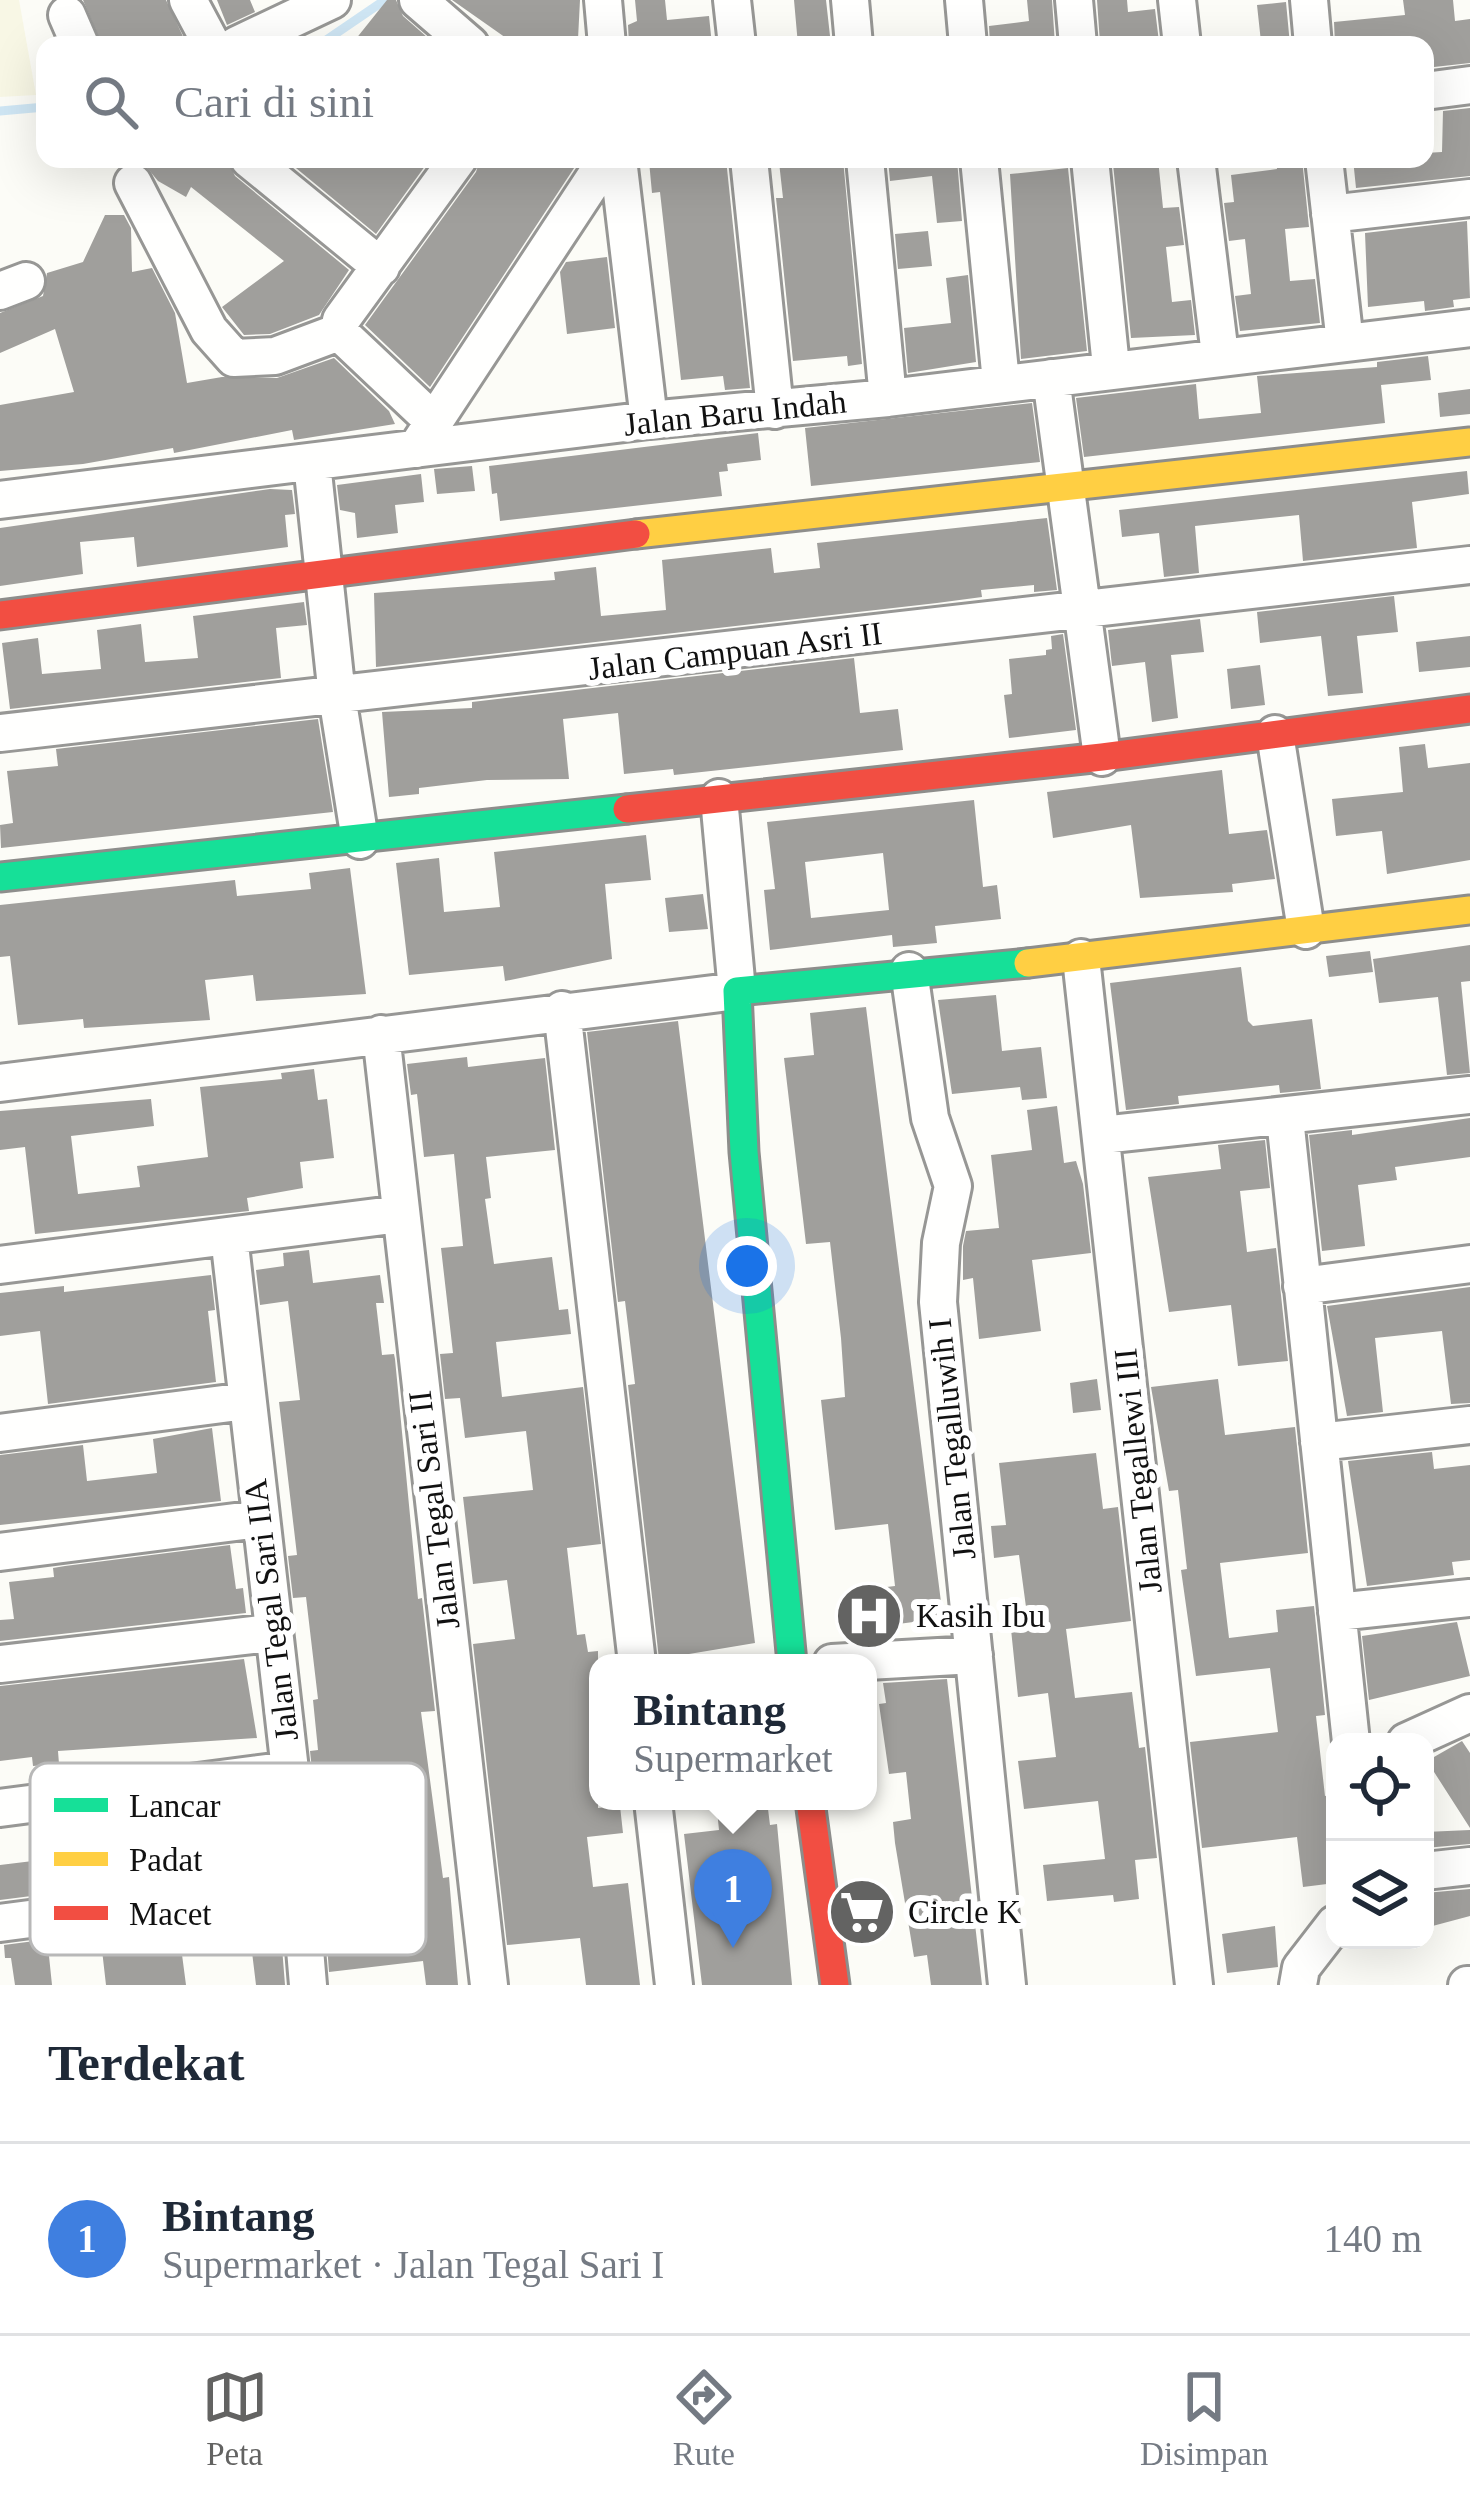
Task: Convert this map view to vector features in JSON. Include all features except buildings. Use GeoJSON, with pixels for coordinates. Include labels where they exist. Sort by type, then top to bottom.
{"type":"FeatureCollection","features":[{"type":"Feature","properties":{"kind":"street"},"geometry":{"type":"LineString","coordinates":[[188,0],[207,36]]}},
{"type":"Feature","properties":{"kind":"street"},"geometry":{"type":"LineString","coordinates":[[256,36],[332,0]]}},
{"type":"Feature","properties":{"kind":"street"},"geometry":{"type":"LineString","coordinates":[[418,0],[460,36]]}},
{"type":"Feature","properties":{"kind":"street"},"geometry":{"type":"LineString","coordinates":[[603,0],[606,36]]}},
{"type":"Feature","properties":{"kind":"street"},"geometry":{"type":"LineString","coordinates":[[732,0],[736,36]]}},
{"type":"Feature","properties":{"kind":"street"},"geometry":{"type":"LineString","coordinates":[[850,0],[853,36]]}},
{"type":"Feature","properties":{"kind":"street"},"geometry":{"type":"LineString","coordinates":[[964,0],[967,36]]}},
{"type":"Feature","properties":{"kind":"street"},"geometry":{"type":"LineString","coordinates":[[1074,0],[1077,36]]}},
{"type":"Feature","properties":{"kind":"street"},"geometry":{"type":"LineString","coordinates":[[1177,0],[1181,36]]}},
{"type":"Feature","properties":{"kind":"street"},"geometry":{"type":"LineString","coordinates":[[1309,0],[1312,36]]}},
{"type":"Feature","properties":{"kind":"street"},"geometry":{"type":"LineString","coordinates":[[1434,90],[1470,85]]}},
{"type":"Feature","properties":{"kind":"street"},"geometry":{"type":"LineString","coordinates":[[260,168],[381,266]]}},
{"type":"Feature","properties":{"kind":"street"},"geometry":{"type":"LineString","coordinates":[[444,168],[341,320],[340,332],[423,434],[602,168]]}},
{"type":"Feature","properties":{"kind":"street"},"geometry":{"type":"LineString","coordinates":[[619,168],[649,420]]}},
{"type":"Feature","properties":{"kind":"street"},"geometry":{"type":"LineString","coordinates":[[750,168],[775,410]]}},
{"type":"Feature","properties":{"kind":"street"},"geometry":{"type":"LineString","coordinates":[[866,168],[888,398]]}},
{"type":"Feature","properties":{"kind":"street"},"geometry":{"type":"LineString","coordinates":[[981,168],[1001,382]]}},
{"type":"Feature","properties":{"kind":"street"},"geometry":{"type":"LineString","coordinates":[[1091,168],[1111,367]]}},
{"type":"Feature","properties":{"kind":"street"},"geometry":{"type":"LineString","coordinates":[[1197,168],[1220,355]]}},
{"type":"Feature","properties":{"kind":"street"},"geometry":{"type":"LineString","coordinates":[[1325,168],[1345,343]]}},
{"type":"Feature","properties":{"kind":"street"},"geometry":{"type":"LineString","coordinates":[[133,183],[208,330],[234,358],[275,356],[340,332]]}},
{"type":"Feature","properties":{"kind":"street"},"geometry":{"type":"LineString","coordinates":[[1330,214],[1470,198]]}},
{"type":"Feature","properties":{"kind":"street","name":"Jalan Baru Indah"},"geometry":{"type":"LineString","coordinates":[[0,500],[312,463],[423,434],[775,410],[1470,328]]}},
{"type":"Feature","properties":{"kind":"street"},"geometry":{"type":"LineString","coordinates":[[1051,378],[1070,490],[1102,757]]}},
{"type":"Feature","properties":{"kind":"street"},"geometry":{"type":"LineString","coordinates":[[0,615],[324,566],[1070,490],[1470,442]]}},
{"type":"Feature","properties":{"kind":"street"},"geometry":{"type":"LineString","coordinates":[[312,463],[337,696],[360,839]]}},
{"type":"Feature","properties":{"kind":"street","name":"Jalan Campuan Asri II"},"geometry":{"type":"LineString","coordinates":[[0,733],[1470,565]]}},
{"type":"Feature","properties":{"kind":"street"},"geometry":{"type":"LineString","coordinates":[[0,878],[1102,757],[1470,710]]}},
{"type":"Feature","properties":{"kind":"street"},"geometry":{"type":"LineString","coordinates":[[1275,734],[1306,930]]}},
{"type":"Feature","properties":{"kind":"street"},"geometry":{"type":"LineString","coordinates":[[719,798],[737,991],[744,1152],[791,1654]]}},
{"type":"Feature","properties":{"kind":"street"},"geometry":{"type":"LineString","coordinates":[[1,1071],[381,1034],[909,971],[1081,958],[1470,910]]}},
{"type":"Feature","properties":{"kind":"street","name":"Jalan Tegallewi III"},"geometry":{"type":"LineString","coordinates":[[1081,958],[1194,1985]]}},
{"type":"Feature","properties":{"kind":"street","name":"Jalan Tegalluwih I"},"geometry":{"type":"LineString","coordinates":[[909,971],[930,1118],[953,1186],[941,1244],[938,1303],[1007,1985]]}},
{"type":"Feature","properties":{"kind":"street"},"geometry":{"type":"LineString","coordinates":[[562,1010],[636,1654]]}},
{"type":"Feature","properties":{"kind":"street","name":"Jalan Tegal Sari II"},"geometry":{"type":"LineString","coordinates":[[381,1034],[489,1985]]}},
{"type":"Feature","properties":{"kind":"street"},"geometry":{"type":"LineString","coordinates":[[1102,1135],[1470,1095]]}},
{"type":"Feature","properties":{"kind":"street"},"geometry":{"type":"LineString","coordinates":[[1285,1118],[1350,1733]]}},
{"type":"Feature","properties":{"kind":"street"},"geometry":{"type":"LineString","coordinates":[[0,1265],[400,1214]]}},
{"type":"Feature","properties":{"kind":"street","name":"Jalan Tegal Sari IIA"},"geometry":{"type":"LineString","coordinates":[[229,1236],[270,1634],[289,1763]]}},
{"type":"Feature","properties":{"kind":"street"},"geometry":{"type":"LineString","coordinates":[[1302,1286],[1470,1264]]}},
{"type":"Feature","properties":{"kind":"street"},"geometry":{"type":"LineString","coordinates":[[0,1433],[246,1401]]}},
{"type":"Feature","properties":{"kind":"street"},"geometry":{"type":"LineString","coordinates":[[1319,1442],[1470,1425]]}},
{"type":"Feature","properties":{"kind":"street"},"geometry":{"type":"LineString","coordinates":[[0,1552],[259,1519]]}},
{"type":"Feature","properties":{"kind":"street"},"geometry":{"type":"LineString","coordinates":[[1337,1612],[1470,1598]]}},
{"type":"Feature","properties":{"kind":"street"},"geometry":{"type":"LineString","coordinates":[[0,1664],[270,1634]]}},
{"type":"Feature","properties":{"kind":"street"},"geometry":{"type":"LineString","coordinates":[[877,1660],[974,1655]]}},
{"type":"Feature","properties":{"kind":"street"},"geometry":{"type":"LineString","coordinates":[[1425,1733],[1470,1712]]}},
{"type":"Feature","properties":{"kind":"street"},"geometry":{"type":"LineString","coordinates":[[0,1808],[30,1804]]}},
{"type":"Feature","properties":{"kind":"street"},"geometry":{"type":"LineString","coordinates":[[654,1810],[674,1985]]}},
{"type":"Feature","properties":{"kind":"street"},"geometry":{"type":"LineString","coordinates":[[811,1810],[835,1985]]}},
{"type":"Feature","properties":{"kind":"street"},"geometry":{"type":"LineString","coordinates":[[1434,1870],[1470,1866]]}},
{"type":"Feature","properties":{"kind":"street"},"geometry":{"type":"LineString","coordinates":[[0,1923],[30,1919]]}},
{"type":"Feature","properties":{"kind":"street"},"geometry":{"type":"LineString","coordinates":[[1298,1985],[1301,1968],[1326,1936]]}},
{"type":"Feature","properties":{"kind":"street","name":"Jalan Tegal Sari IIA"},"geometry":{"type":"LineString","coordinates":[[305,1955],[308,1985]]}},
{"type":"Feature","properties":{"kind":"green space"},"geometry":{"type":"Polygon","coordinates":[[[0,0],[19,0],[36,95],[0,97],[0,0]]]}},
{"type":"Feature","properties":{"kind":"waterway"},"geometry":{"type":"LineString","coordinates":[[332,36],[385,0]]}},
{"type":"Feature","properties":{"kind":"waterway"},"geometry":{"type":"LineString","coordinates":[[0,111],[36,108]]}},
{"type":"Feature","properties":{"kind":"traffic: fast"},"geometry":{"type":"LineString","coordinates":[[0,877],[627,809]]}},
{"type":"Feature","properties":{"kind":"traffic: fast"},"geometry":{"type":"LineString","coordinates":[[791,1654],[744,1152],[737,991],[1028,963]]}},
{"type":"Feature","properties":{"kind":"traffic: slow"},"geometry":{"type":"LineString","coordinates":[[636,534],[1470,442]]}},
{"type":"Feature","properties":{"kind":"traffic: slow"},"geometry":{"type":"LineString","coordinates":[[1028,963],[1470,910]]}},
{"type":"Feature","properties":{"kind":"traffic: jam"},"geometry":{"type":"LineString","coordinates":[[0,615],[636,534]]}},
{"type":"Feature","properties":{"kind":"traffic: jam"},"geometry":{"type":"LineString","coordinates":[[627,809],[1102,757],[1470,709]]}},
{"type":"Feature","properties":{"kind":"traffic: jam"},"geometry":{"type":"LineString","coordinates":[[811,1810],[835,1985]]}},
{"type":"Feature","properties":{"kind":"place","name":"Kasih Ibu"},"geometry":{"type":"Point","coordinates":[869,1616]}},
{"type":"Feature","properties":{"kind":"place","name":"Circle K"},"geometry":{"type":"Point","coordinates":[862,1912]}},
{"type":"Feature","properties":{"kind":"place","name":"Bintang"},"geometry":{"type":"Point","coordinates":[733,1948]}}]}
